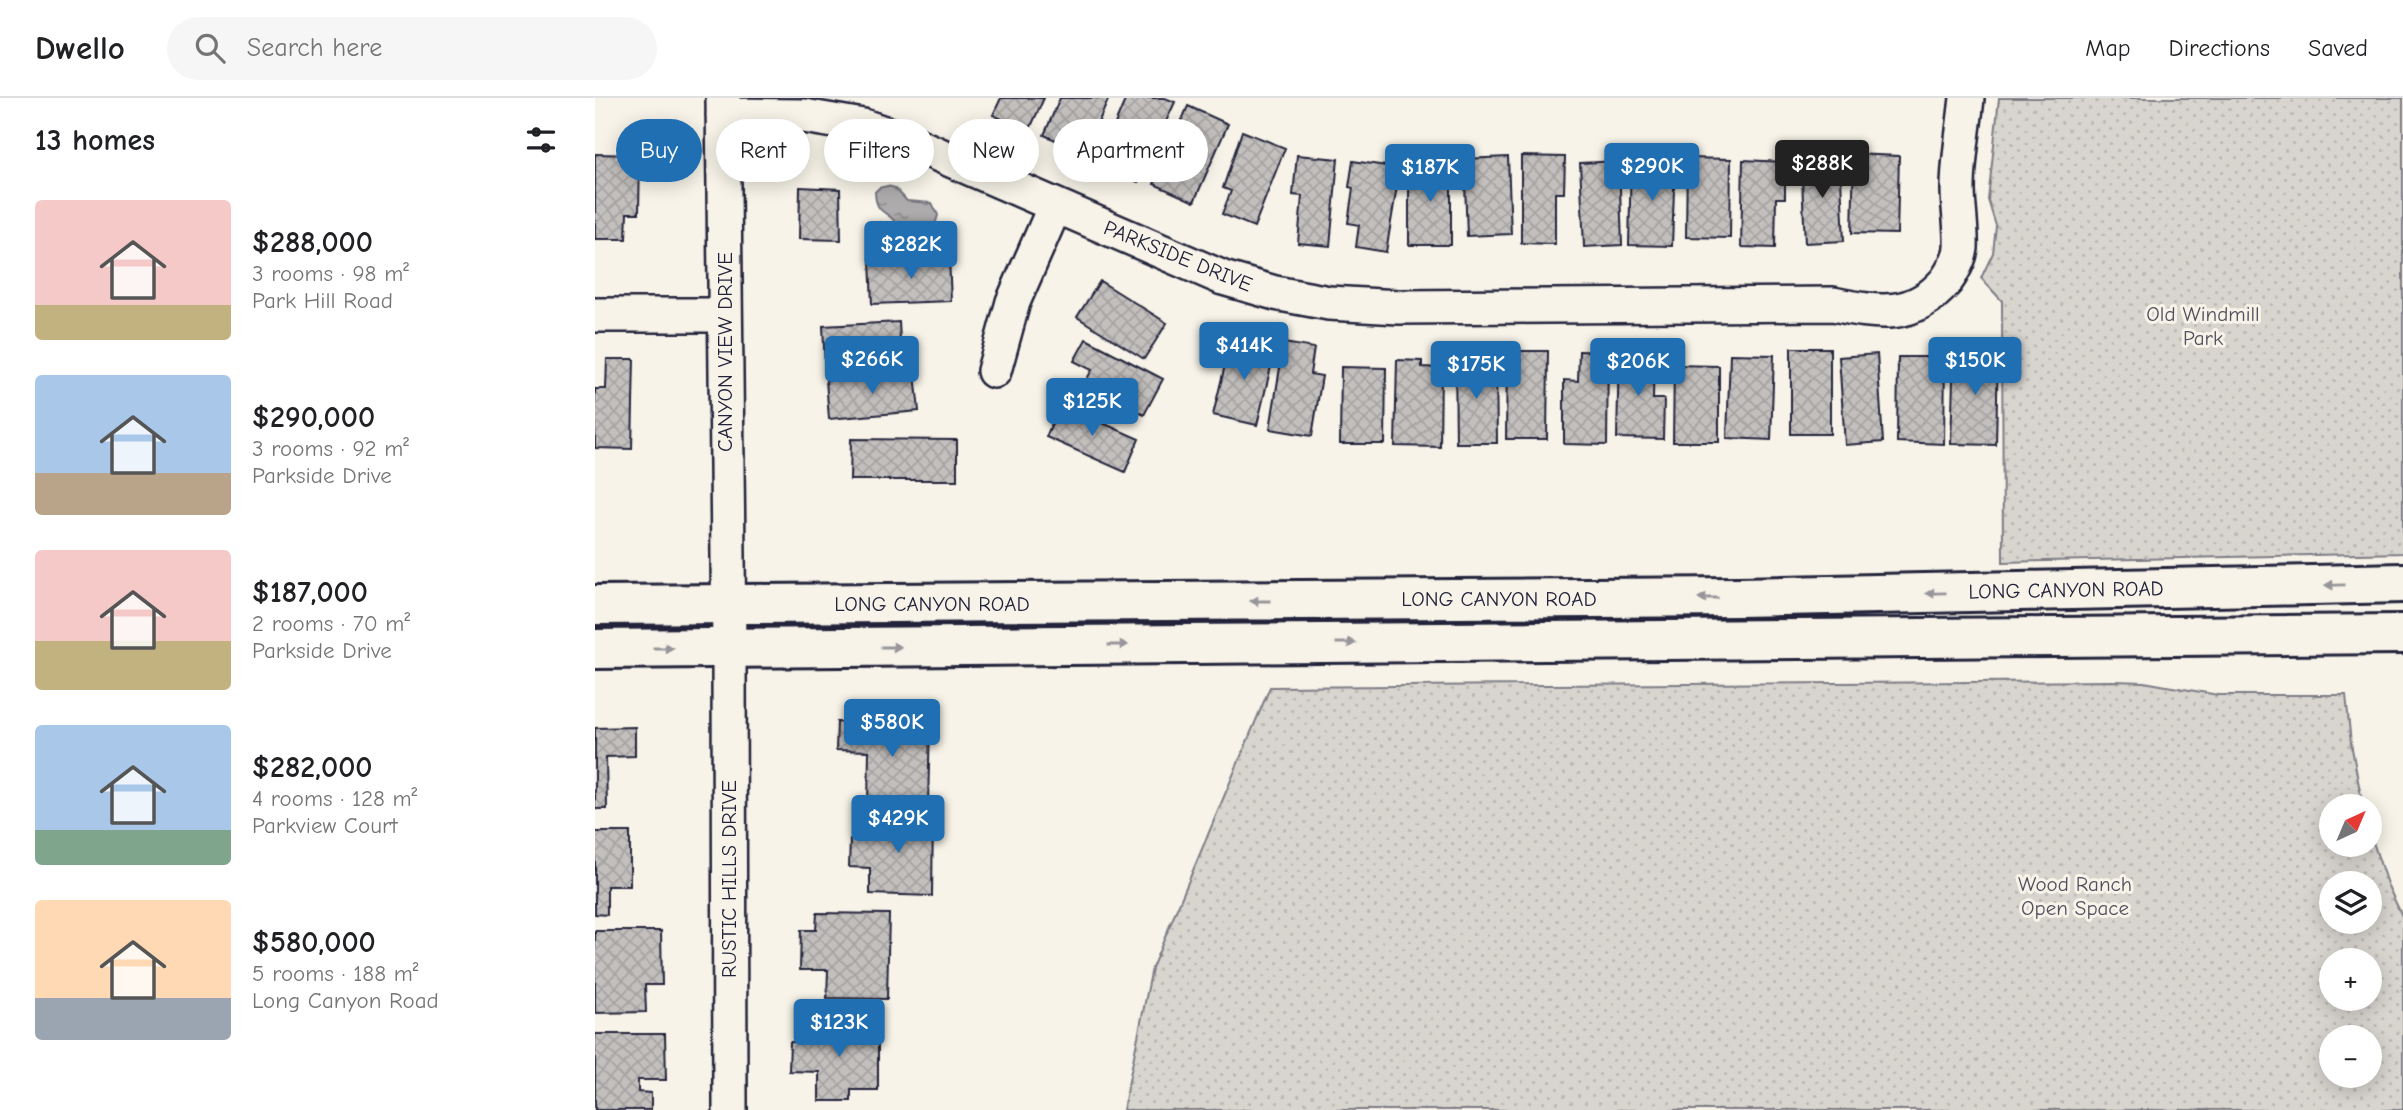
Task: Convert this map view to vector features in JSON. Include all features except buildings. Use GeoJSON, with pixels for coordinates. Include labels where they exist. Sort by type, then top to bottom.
{"type":"FeatureCollection","features":[{"type":"Feature","properties":{"kind":"main road","name":"LONG CANYON ROAD"},"geometry":{"type":"LineString","coordinates":[[595,606],[1739,597],[2403,583]]}},
{"type":"Feature","properties":{"kind":"main road","name":"LONG CANYON ROAD"},"geometry":{"type":"LineString","coordinates":[[595,649],[2403,634]]}},
{"type":"Feature","properties":{"kind":"street","name":"PARKSIDE DRIVE"},"geometry":{"type":"LineString","coordinates":[[723,107],[863,126],[905,140],[1223,278],[1275,293],[1329,303],[1399,307],[1833,304],[1873,312],[1901,311],[1920,303],[1937,292],[1951,275],[1961,250],[1958,187],[1967,98]]}},
{"type":"Feature","properties":{"kind":"street","name":"CANYON VIEW DRIVE"},"geometry":{"type":"LineString","coordinates":[[723,107],[729,648]]}},
{"type":"Feature","properties":{"kind":"street"},"geometry":{"type":"LineString","coordinates":[[994,371],[1013,302],[1055,206]]}},
{"type":"Feature","properties":{"kind":"street"},"geometry":{"type":"LineString","coordinates":[[595,315],[724,315]]}},
{"type":"Feature","properties":{"kind":"street","name":"RUSTIC HILLS DRIVE"},"geometry":{"type":"LineString","coordinates":[[729,648],[730,1110]]}},
{"type":"Feature","properties":{"kind":"green space","name":"Old Windmill Park"},"geometry":{"type":"Polygon","coordinates":[[[1999,98],[2403,98],[2403,553],[2003,562],[2002,301],[1981,278],[1993,253],[1996,226],[1988,200],[1999,98]]]}},
{"type":"Feature","properties":{"kind":"green space","name":"Wood Ranch Open Space"},"geometry":{"type":"Polygon","coordinates":[[[2113,681],[2144,682],[2218,695],[2346,695],[2361,794],[2319,794],[2319,858],[2378,858],[2403,918],[2403,1110],[1123,1110],[1152,968],[1270,687],[2113,681]]]}},
{"type":"Feature","properties":{"kind":"water"},"geometry":{"type":"Polygon","coordinates":[[[887,186],[895,188],[907,201],[932,203],[938,215],[935,225],[917,232],[898,228],[881,210],[876,200],[875,192],[887,186]]]}}]}
